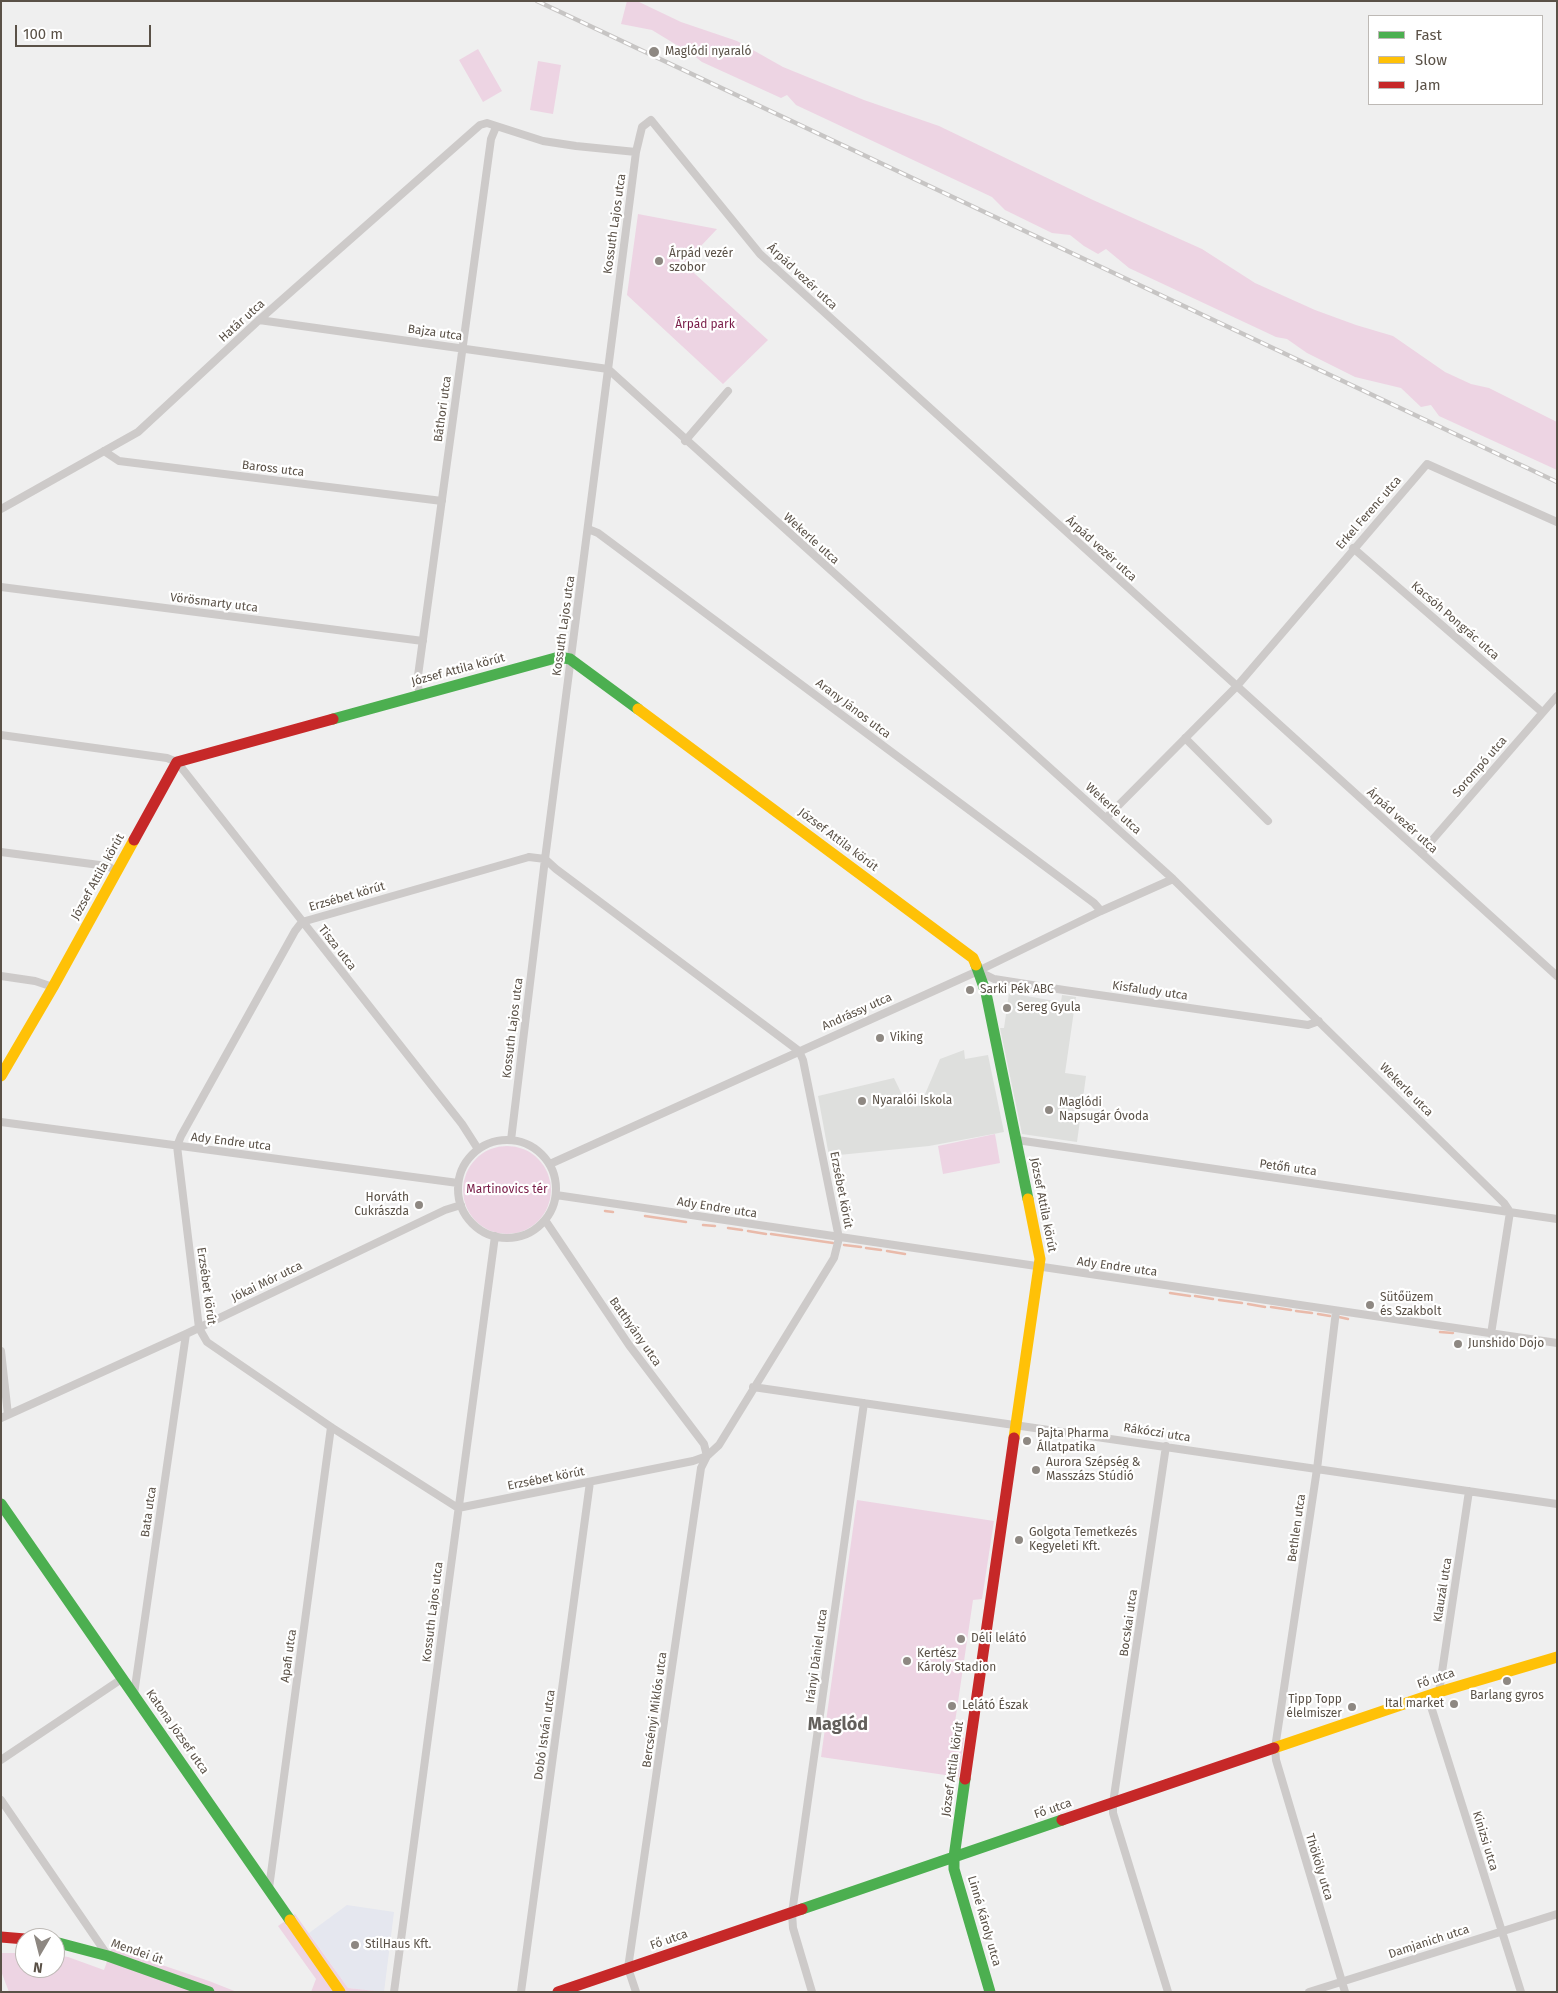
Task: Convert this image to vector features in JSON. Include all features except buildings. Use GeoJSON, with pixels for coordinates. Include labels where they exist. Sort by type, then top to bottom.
{"type":"FeatureCollection","features":[{"type":"Feature","properties":{"kind":"street","name":"Kossuth Lajos utca"},"geometry":{"type":"LineString","coordinates":[[511,1140],[570,659],[636,152],[642,127],[651,120]]}},
{"type":"Feature","properties":{"kind":"street","name":"Árpád vezér utca"},"geometry":{"type":"LineString","coordinates":[[651,120],[760,254],[1557,976]]}},
{"type":"Feature","properties":{"kind":"street","name":"Határ utca"},"geometry":{"type":"LineString","coordinates":[[1,509],[138,432],[259,320],[480,125],[487,124],[496,127]]}},
{"type":"Feature","properties":{"kind":"street"},"geometry":{"type":"LineString","coordinates":[[496,127],[543,141],[636,152]]}},
{"type":"Feature","properties":{"kind":"street","name":"Báthori utca"},"geometry":{"type":"LineString","coordinates":[[420,694],[417,682],[491,139],[496,127]]}},
{"type":"Feature","properties":{"kind":"street","name":"Bajza utca"},"geometry":{"type":"LineString","coordinates":[[259,320],[608,369]]}},
{"type":"Feature","properties":{"kind":"street","name":"Wekerle utca"},"geometry":{"type":"LineString","coordinates":[[608,369],[1173,879],[1504,1203],[1510,1212]]}},
{"type":"Feature","properties":{"kind":"street"},"geometry":{"type":"LineString","coordinates":[[685,440],[728,391]]}},
{"type":"Feature","properties":{"kind":"street","name":"Baross utca"},"geometry":{"type":"LineString","coordinates":[[104,451],[119,461],[442,501]]}},
{"type":"Feature","properties":{"kind":"street","name":"Erkel Ferenc utca"},"geometry":{"type":"LineString","coordinates":[[1106,818],[1237,686],[1426,464],[1557,522]]}},
{"type":"Feature","properties":{"kind":"street","name":"Arany János utca"},"geometry":{"type":"LineString","coordinates":[[588,529],[598,533],[1094,903],[1101,911]]}},
{"type":"Feature","properties":{"kind":"street","name":"Kacsóh Pongrác utca"},"geometry":{"type":"LineString","coordinates":[[1353,548],[1542,712]]}},
{"type":"Feature","properties":{"kind":"street","name":"Vörösmarty utca"},"geometry":{"type":"LineString","coordinates":[[1,586],[423,642]]}},
{"type":"Feature","properties":{"kind":"street","name":"József Attila körút"},"geometry":{"type":"LineString","coordinates":[[1,1076],[53,987],[177,762],[559,656],[570,659],[973,958],[986,993],[1017,1140],[1040,1267],[954,1857]]}},
{"type":"Feature","properties":{"kind":"street","name":"Sorompó utca"},"geometry":{"type":"LineString","coordinates":[[1421,853],[1557,696]]}},
{"type":"Feature","properties":{"kind":"street"},"geometry":{"type":"LineString","coordinates":[[1,735],[168,758],[177,762]]}},
{"type":"Feature","properties":{"kind":"street"},"geometry":{"type":"LineString","coordinates":[[1185,738],[1268,821]]}},
{"type":"Feature","properties":{"kind":"street","name":"Tisza utca"},"geometry":{"type":"LineString","coordinates":[[177,762],[462,1124],[478,1149]]}},
{"type":"Feature","properties":{"kind":"street"},"geometry":{"type":"LineString","coordinates":[[1,852],[107,866],[117,871]]}},
{"type":"Feature","properties":{"kind":"street","name":"Erzsébet körút"},"geometry":{"type":"LineString","coordinates":[[545,859],[529,857],[302,922],[290,940],[177,1146],[199,1328],[207,1342],[331,1427],[458,1508],[693,1461],[707,1456],[719,1445],[834,1258],[839,1238],[803,1060],[799,1051]]}},
{"type":"Feature","properties":{"kind":"street"},"geometry":{"type":"LineString","coordinates":[[545,859],[799,1051]]}},
{"type":"Feature","properties":{"kind":"street","name":"Andrássy utca"},"geometry":{"type":"LineString","coordinates":[[550,1164],[978,971],[1101,911],[1173,879]]}},
{"type":"Feature","properties":{"kind":"street","name":"Kisfaludy utca"},"geometry":{"type":"LineString","coordinates":[[978,971],[994,979],[1064,990],[1308,1025],[1319,1021]]}},
{"type":"Feature","properties":{"kind":"street"},"geometry":{"type":"LineString","coordinates":[[1,976],[35,981],[53,987]]}},
{"type":"Feature","properties":{"kind":"street","name":"Ady Endre utca"},"geometry":{"type":"LineString","coordinates":[[1,1122],[458,1183]]}},
{"type":"Feature","properties":{"kind":"street"},"geometry":{"type":"LineString","coordinates":[[511,1140],[526,1144],[540,1152],[550,1164],[554,1174],[556,1196],[545,1220],[535,1230],[522,1236],[508,1238],[494,1236],[480,1230],[469,1219],[461,1205],[458,1183],[465,1164],[478,1149],[490,1143],[511,1140]]}},
{"type":"Feature","properties":{"kind":"street","name":"Petőfi utca"},"geometry":{"type":"LineString","coordinates":[[1017,1140],[1557,1219]]}},
{"type":"Feature","properties":{"kind":"street","name":"Ady Endre utca"},"geometry":{"type":"LineString","coordinates":[[556,1196],[1557,1343]]}},
{"type":"Feature","properties":{"kind":"street","name":"Jókai Mór utca"},"geometry":{"type":"LineString","coordinates":[[5,1417],[199,1328],[444,1210],[461,1205]]}},
{"type":"Feature","properties":{"kind":"street"},"geometry":{"type":"LineString","coordinates":[[1491,1334],[1510,1212]]}},
{"type":"Feature","properties":{"kind":"street","name":"Batthyány utca"},"geometry":{"type":"LineString","coordinates":[[545,1220],[629,1345],[704,1444],[707,1456]]}},
{"type":"Feature","properties":{"kind":"street","name":"Kossuth Lajos utca"},"geometry":{"type":"LineString","coordinates":[[394,1991],[494,1236]]}},
{"type":"Feature","properties":{"kind":"street","name":"Bethlen utca"},"geometry":{"type":"LineString","coordinates":[[1275,1748],[1316,1469],[1336,1311]]}},
{"type":"Feature","properties":{"kind":"street","name":"Bata utca"},"geometry":{"type":"LineString","coordinates":[[134,1694],[186,1334]]}},
{"type":"Feature","properties":{"kind":"street"},"geometry":{"type":"LineString","coordinates":[[1,1351],[5,1417]]}},
{"type":"Feature","properties":{"kind":"street","name":"Rákóczi utca"},"geometry":{"type":"LineString","coordinates":[[754,1387],[1557,1504]]}},
{"type":"Feature","properties":{"kind":"street","name":"Irányi Dániel utca"},"geometry":{"type":"LineString","coordinates":[[812,1992],[793,1928],[792,1913],[864,1403]]}},
{"type":"Feature","properties":{"kind":"street","name":"Apafi utca"},"geometry":{"type":"LineString","coordinates":[[269,1888],[331,1427]]}},
{"type":"Feature","properties":{"kind":"street","name":"Bocskai utca"},"geometry":{"type":"LineString","coordinates":[[1166,1446],[1113,1813],[1168,1992]]}},
{"type":"Feature","properties":{"kind":"street","name":"Bercsényi Miklós utca"},"geometry":{"type":"LineString","coordinates":[[628,1968],[701,1468],[707,1456]]}},
{"type":"Feature","properties":{"kind":"street","name":"Dobó István utca"},"geometry":{"type":"LineString","coordinates":[[522,1992],[590,1482]]}},
{"type":"Feature","properties":{"kind":"street","name":"Klauzál utca"},"geometry":{"type":"LineString","coordinates":[[1433,1694],[1469,1491]]}},
{"type":"Feature","properties":{"kind":"street","name":"Katona József utca"},"geometry":{"type":"LineString","coordinates":[[1,1504],[340,1992]]}},
{"type":"Feature","properties":{"kind":"street","name":"Fő utca"},"geometry":{"type":"LineString","coordinates":[[558,1992],[1433,1694],[1557,1656]]}},
{"type":"Feature","properties":{"kind":"street"},"geometry":{"type":"LineString","coordinates":[[1,1760],[123,1678]]}},
{"type":"Feature","properties":{"kind":"street","name":"Kinizsi utca"},"geometry":{"type":"LineString","coordinates":[[1433,1694],[1521,1992]]}},
{"type":"Feature","properties":{"kind":"street","name":"Thököly utca"},"geometry":{"type":"LineString","coordinates":[[1275,1748],[1276,1760],[1345,1992]]}},
{"type":"Feature","properties":{"kind":"street"},"geometry":{"type":"LineString","coordinates":[[1,1800],[108,1956]]}},
{"type":"Feature","properties":{"kind":"street","name":"Linné Károly utca"},"geometry":{"type":"LineString","coordinates":[[954,1857],[954,1869],[990,1992]]}},
{"type":"Feature","properties":{"kind":"street","name":"Damjanich utca"},"geometry":{"type":"LineString","coordinates":[[1309,1992],[1557,1914]]}},
{"type":"Feature","properties":{"kind":"street"},"geometry":{"type":"LineString","coordinates":[[1,1938],[15,1938]]}},
{"type":"Feature","properties":{"kind":"street","name":"Mendei út"},"geometry":{"type":"LineString","coordinates":[[65,1945],[108,1956],[209,1992]]}},
{"type":"Feature","properties":{"kind":"street"},"geometry":{"type":"LineString","coordinates":[[628,1968],[636,1992]]}},
{"type":"Feature","properties":{"kind":"street","name":"Katona József utca"},"geometry":{"type":"LineString","coordinates":[[329,1976],[333,1992]]}},
{"type":"Feature","properties":{"kind":"shaded area"},"geometry":{"type":"Polygon","coordinates":[[[1009,993],[1061,1002],[1062,995],[1076,997],[1065,1073],[1086,1076],[1077,1142],[1022,1134],[1000,1028],[1004,1028],[1009,993]]]}},
{"type":"Feature","properties":{"kind":"shaded area","name":"Nyaralói Iskola"},"geometry":{"type":"Polygon","coordinates":[[[964,1050],[965,1059],[988,1055],[1004,1132],[929,1146],[829,1156],[818,1096],[894,1078],[908,1107],[920,1106],[940,1059],[964,1050]]]}},
{"type":"Feature","properties":{"kind":"shaded area"},"geometry":{"type":"Polygon","coordinates":[[[347,1905],[394,1912],[384,1992],[348,1988],[309,1933],[347,1905]]]}},
{"type":"Feature","properties":{"kind":"green space"},"geometry":{"type":"Polygon","coordinates":[[[627,1],[637,1],[681,22],[737,41],[783,67],[864,100],[939,126],[1093,200],[1202,249],[1255,283],[1315,310],[1393,336],[1445,372],[1471,384],[1489,388],[1557,422],[1557,470],[1439,416],[1431,405],[1421,407],[1401,388],[1355,377],[1307,353],[1287,339],[1276,337],[1129,268],[1106,249],[1098,254],[1070,235],[1052,233],[1005,210],[992,197],[796,105],[787,95],[781,98],[702,62],[652,30],[621,24],[627,1]]]}},
{"type":"Feature","properties":{"kind":"green space"},"geometry":{"type":"Polygon","coordinates":[[[478,49],[502,91],[483,102],[459,60],[478,49]]]}},
{"type":"Feature","properties":{"kind":"green space"},"geometry":{"type":"Polygon","coordinates":[[[538,61],[561,65],[553,114],[530,110],[538,61]]]}},
{"type":"Feature","properties":{"kind":"green space","name":"Árpád park"},"geometry":{"type":"Polygon","coordinates":[[[638,214],[717,229],[684,264],[768,340],[723,384],[627,295],[638,214]]]}},
{"type":"Feature","properties":{"kind":"green space"},"geometry":{"type":"Polygon","coordinates":[[[995,1134],[1000,1163],[943,1174],[938,1146],[995,1134]]]}},
{"type":"Feature","properties":{"kind":"green space","name":"Martinovics tér"},"geometry":{"type":"Polygon","coordinates":[[[507,1146],[524,1149],[532,1153],[544,1165],[548,1173],[551,1190],[548,1207],[544,1215],[532,1227],[524,1231],[507,1234],[490,1231],[482,1227],[470,1215],[466,1207],[463,1190],[466,1173],[470,1165],[482,1153],[490,1149],[507,1146]]]}},
{"type":"Feature","properties":{"kind":"green space"},"geometry":{"type":"Polygon","coordinates":[[[857,1500],[994,1521],[982,1599],[973,1600],[953,1736],[964,1738],[959,1777],[821,1757],[857,1500]]]}},
{"type":"Feature","properties":{"kind":"green space"},"geometry":{"type":"Polygon","coordinates":[[[295,1914],[348,1988],[385,1992],[311,1992],[316,1979],[278,1926],[295,1914]]]}},
{"type":"Feature","properties":{"kind":"green space"},"geometry":{"type":"Polygon","coordinates":[[[112,1948],[237,1992],[9,1992],[1,1971],[1,1953],[15,1953],[15,1978],[65,1978],[65,1957],[104,1970],[112,1948]]]}},
{"type":"Feature","properties":{"kind":"waterway"},"geometry":{"type":"LineString","coordinates":[[605,1211],[613,1212]]}},
{"type":"Feature","properties":{"kind":"waterway"},"geometry":{"type":"LineString","coordinates":[[645,1216],[686,1222]]}},
{"type":"Feature","properties":{"kind":"waterway"},"geometry":{"type":"LineString","coordinates":[[703,1225],[715,1226]]}},
{"type":"Feature","properties":{"kind":"waterway"},"geometry":{"type":"LineString","coordinates":[[728,1228],[742,1230]]}},
{"type":"Feature","properties":{"kind":"waterway"},"geometry":{"type":"LineString","coordinates":[[748,1231],[766,1234]]}},
{"type":"Feature","properties":{"kind":"waterway"},"geometry":{"type":"LineString","coordinates":[[771,1234],[833,1243]]}},
{"type":"Feature","properties":{"kind":"waterway"},"geometry":{"type":"LineString","coordinates":[[844,1245],[861,1247]]}},
{"type":"Feature","properties":{"kind":"waterway"},"geometry":{"type":"LineString","coordinates":[[866,1248],[881,1250]]}},
{"type":"Feature","properties":{"kind":"waterway"},"geometry":{"type":"LineString","coordinates":[[887,1251],[905,1254]]}},
{"type":"Feature","properties":{"kind":"waterway"},"geometry":{"type":"LineString","coordinates":[[1170,1293],[1190,1296]]}},
{"type":"Feature","properties":{"kind":"waterway"},"geometry":{"type":"LineString","coordinates":[[1195,1296],[1213,1299]]}},
{"type":"Feature","properties":{"kind":"waterway"},"geometry":{"type":"LineString","coordinates":[[1219,1300],[1242,1303]]}},
{"type":"Feature","properties":{"kind":"waterway"},"geometry":{"type":"LineString","coordinates":[[1248,1304],[1265,1307]]}},
{"type":"Feature","properties":{"kind":"waterway"},"geometry":{"type":"LineString","coordinates":[[1271,1307],[1291,1310]]}},
{"type":"Feature","properties":{"kind":"waterway"},"geometry":{"type":"LineString","coordinates":[[1296,1311],[1312,1313]]}},
{"type":"Feature","properties":{"kind":"waterway"},"geometry":{"type":"LineString","coordinates":[[1318,1314],[1330,1316]]}},
{"type":"Feature","properties":{"kind":"waterway"},"geometry":{"type":"LineString","coordinates":[[1339,1317],[1348,1319]]}},
{"type":"Feature","properties":{"kind":"waterway"},"geometry":{"type":"LineString","coordinates":[[1440,1332],[1453,1333]]}},
{"type":"Feature","properties":{"kind":"railway"},"geometry":{"type":"LineString","coordinates":[[537,1],[1557,482]]}},
{"type":"Feature","properties":{"kind":"traffic: fast"},"geometry":{"type":"LineString","coordinates":[[333,719],[559,657],[570,659],[638,709]]}},
{"type":"Feature","properties":{"kind":"traffic: fast"},"geometry":{"type":"LineString","coordinates":[[976,965],[986,993],[1028,1199]]}},
{"type":"Feature","properties":{"kind":"traffic: fast"},"geometry":{"type":"LineString","coordinates":[[1,1504],[290,1920]]}},
{"type":"Feature","properties":{"kind":"traffic: fast"},"geometry":{"type":"LineString","coordinates":[[965,1779],[954,1869],[990,1992]]}},
{"type":"Feature","properties":{"kind":"traffic: fast"},"geometry":{"type":"LineString","coordinates":[[802,1909],[1062,1820]]}},
{"type":"Feature","properties":{"kind":"traffic: fast"},"geometry":{"type":"LineString","coordinates":[[65,1945],[108,1956],[209,1992]]}},
{"type":"Feature","properties":{"kind":"traffic: slow"},"geometry":{"type":"LineString","coordinates":[[638,709],[973,958],[976,965]]}},
{"type":"Feature","properties":{"kind":"traffic: slow"},"geometry":{"type":"LineString","coordinates":[[1,1076],[53,987],[134,840]]}},
{"type":"Feature","properties":{"kind":"traffic: slow"},"geometry":{"type":"LineString","coordinates":[[1014,1438],[1040,1259],[1028,1199]]}},
{"type":"Feature","properties":{"kind":"traffic: slow"},"geometry":{"type":"LineString","coordinates":[[1274,1748],[1439,1692],[1557,1657]]}},
{"type":"Feature","properties":{"kind":"traffic: slow"},"geometry":{"type":"LineString","coordinates":[[290,1920],[340,1992]]}},
{"type":"Feature","properties":{"kind":"traffic: jam"},"geometry":{"type":"LineString","coordinates":[[134,840],[177,762],[333,719]]}},
{"type":"Feature","properties":{"kind":"traffic: jam"},"geometry":{"type":"LineString","coordinates":[[965,1779],[1014,1438]]}},
{"type":"Feature","properties":{"kind":"traffic: jam"},"geometry":{"type":"LineString","coordinates":[[1062,1820],[1274,1748]]}},
{"type":"Feature","properties":{"kind":"traffic: jam"},"geometry":{"type":"LineString","coordinates":[[558,1992],[802,1909]]}},
{"type":"Feature","properties":{"kind":"traffic: jam"},"geometry":{"type":"LineString","coordinates":[[1,1937],[15,1938]]}},
{"type":"Feature","properties":{"kind":"place","name":"Maglódi nyaraló"},"geometry":{"type":"Point","coordinates":[654,52]}},
{"type":"Feature","properties":{"kind":"place","name":"Árpád vezér szobor"},"geometry":{"type":"Point","coordinates":[659,261]}},
{"type":"Feature","properties":{"kind":"place","name":"Sarki Pék ABC"},"geometry":{"type":"Point","coordinates":[970,990]}},
{"type":"Feature","properties":{"kind":"place","name":"Sereg Gyula"},"geometry":{"type":"Point","coordinates":[1007,1008]}},
{"type":"Feature","properties":{"kind":"place","name":"Viking"},"geometry":{"type":"Point","coordinates":[880,1038]}},
{"type":"Feature","properties":{"kind":"place","name":"Nyaralói Iskola"},"geometry":{"type":"Point","coordinates":[862,1101]}},
{"type":"Feature","properties":{"kind":"place","name":"Maglódi Napsugár Óvoda"},"geometry":{"type":"Point","coordinates":[1049,1110]}},
{"type":"Feature","properties":{"kind":"place","name":"Horváth Cukrászda"},"geometry":{"type":"Point","coordinates":[419,1205]}},
{"type":"Feature","properties":{"kind":"place","name":"Sütőüzem és Szakbolt"},"geometry":{"type":"Point","coordinates":[1370,1305]}},
{"type":"Feature","properties":{"kind":"place","name":"Junshido Dojo"},"geometry":{"type":"Point","coordinates":[1458,1344]}},
{"type":"Feature","properties":{"kind":"place","name":"Pajta Pharma Állatpatika"},"geometry":{"type":"Point","coordinates":[1027,1441]}},
{"type":"Feature","properties":{"kind":"place","name":"Aurora Szépség & Masszázs Stúdió"},"geometry":{"type":"Point","coordinates":[1036,1470]}},
{"type":"Feature","properties":{"kind":"place","name":"Golgota Temetkezés Kegyeleti Kft."},"geometry":{"type":"Point","coordinates":[1019,1540]}},
{"type":"Feature","properties":{"kind":"place","name":"Déli lelátó"},"geometry":{"type":"Point","coordinates":[961,1639]}},
{"type":"Feature","properties":{"kind":"place","name":"Kertész Károly Stadion"},"geometry":{"type":"Point","coordinates":[907,1661]}},
{"type":"Feature","properties":{"kind":"place","name":"Barlang gyros"},"geometry":{"type":"Point","coordinates":[1507,1681]}},
{"type":"Feature","properties":{"kind":"place","name":"Ital market"},"geometry":{"type":"Point","coordinates":[1454,1704]}},
{"type":"Feature","properties":{"kind":"place","name":"Lelátó Észak"},"geometry":{"type":"Point","coordinates":[952,1706]}},
{"type":"Feature","properties":{"kind":"place","name":"Tipp Topp élelmiszer"},"geometry":{"type":"Point","coordinates":[1352,1707]}},
{"type":"Feature","properties":{"kind":"place","name":"StilHaus Kft."},"geometry":{"type":"Point","coordinates":[355,1945]}},
{"type":"Feature","properties":{"kind":"district","name":"Maglód"},"geometry":{"type":"Point","coordinates":[838,1725]}}]}
